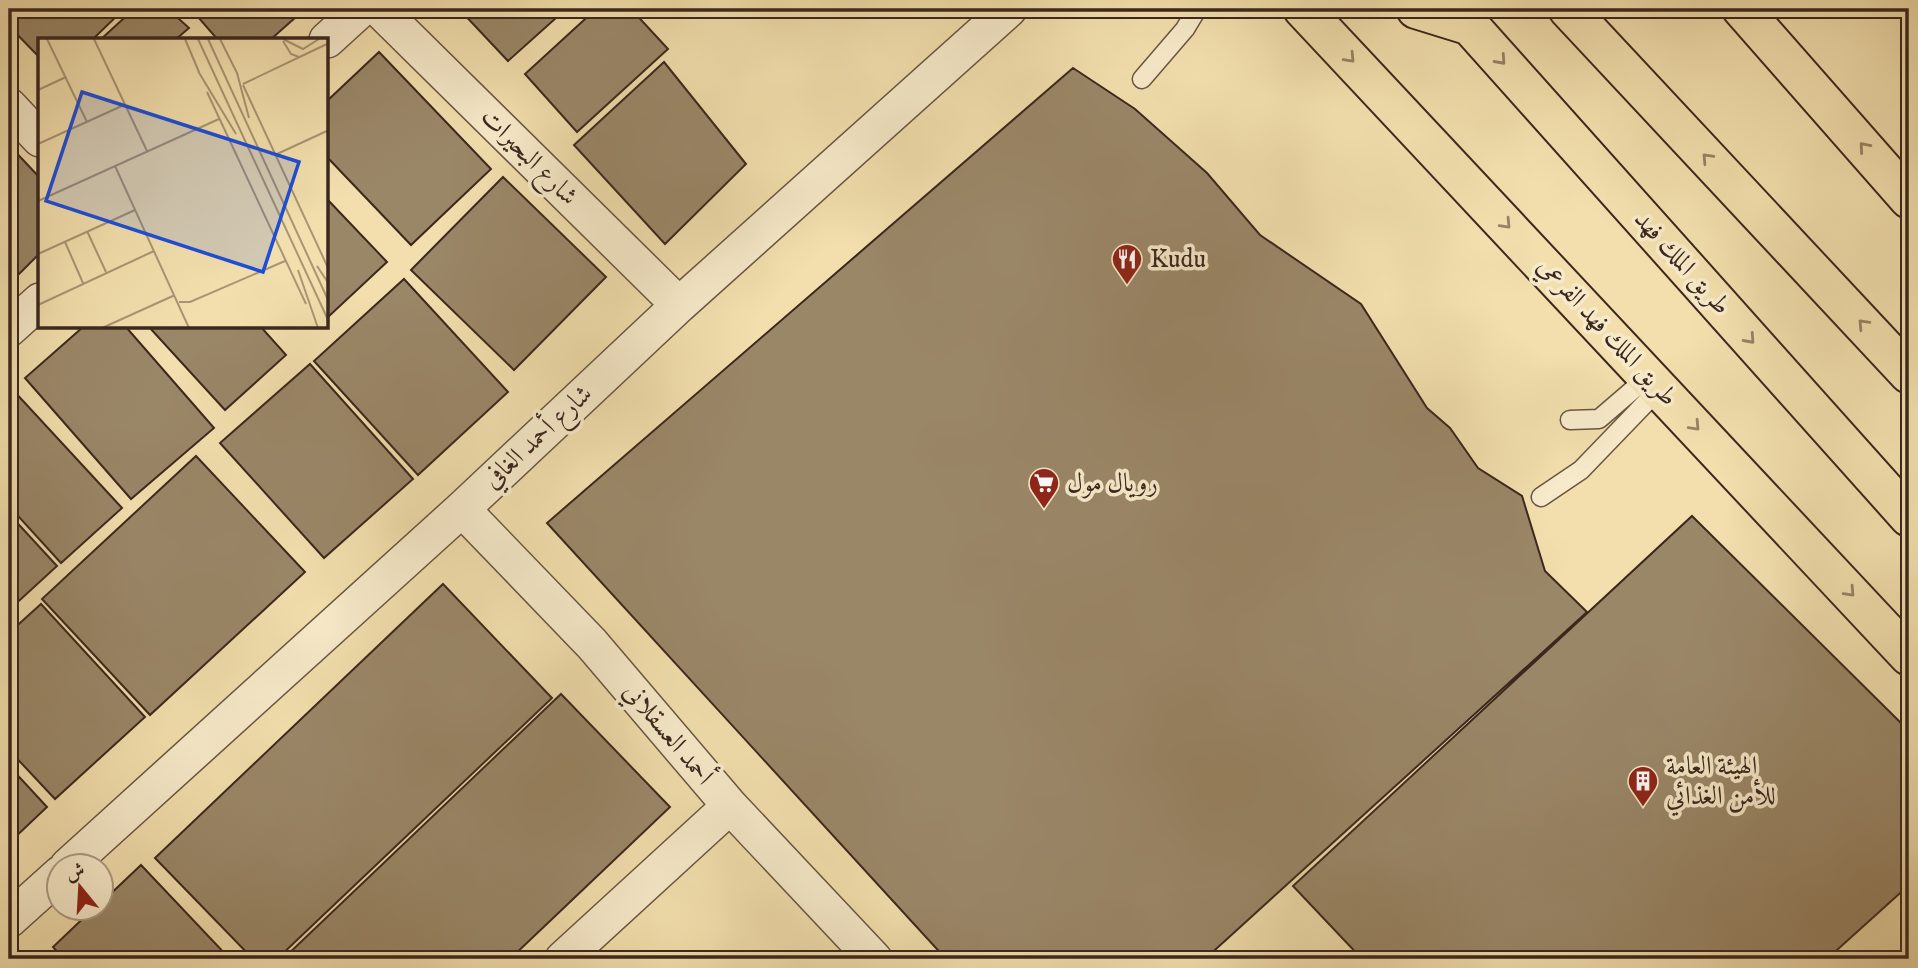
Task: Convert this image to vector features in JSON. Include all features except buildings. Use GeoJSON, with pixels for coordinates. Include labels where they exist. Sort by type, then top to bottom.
{"type":"FeatureCollection","features":[{"type":"Feature","properties":{"kind":"main road","name":"طريق الملك فهد الفرعي"},"geometry":{"type":"LineString","coordinates":[[1303,9],[1909,656]]}},
{"type":"Feature","properties":{"kind":"main road"},"geometry":{"type":"LineString","coordinates":[[1416,9],[1463,18]]}},
{"type":"Feature","properties":{"kind":"main road"},"geometry":{"type":"LineString","coordinates":[[1568,9],[1909,374]]}},
{"type":"Feature","properties":{"kind":"main road"},"geometry":{"type":"LineString","coordinates":[[1742,9],[1909,199]]}},
{"type":"Feature","properties":{"kind":"main road","name":"طريق الملك فهد"},"geometry":{"type":"LineString","coordinates":[[1463,18],[1909,517]]}},
{"type":"Feature","properties":{"kind":"street"},"geometry":{"type":"LineString","coordinates":[[329,38],[361,9]]}},
{"type":"Feature","properties":{"kind":"street","name":"شارع البحيرات"},"geometry":{"type":"LineString","coordinates":[[379,9],[679,305]]}},
{"type":"Feature","properties":{"kind":"street","name":"شارع أحمد الغافي"},"geometry":{"type":"LineString","coordinates":[[83,852],[462,509],[679,305],[1009,9]]}},
{"type":"Feature","properties":{"kind":"street"},"geometry":{"type":"LineString","coordinates":[[9,106],[38,137]]}},
{"type":"Feature","properties":{"kind":"street"},"geometry":{"type":"LineString","coordinates":[[9,329],[38,303]]}},
{"type":"Feature","properties":{"kind":"street","name":"أحمد العسقلاني"},"geometry":{"type":"LineString","coordinates":[[462,509],[592,644],[730,806],[874,959]]}},
{"type":"Feature","properties":{"kind":"street"},"geometry":{"type":"LineString","coordinates":[[563,959],[730,806]]}},
{"type":"Feature","properties":{"kind":"street"},"geometry":{"type":"LineString","coordinates":[[9,920],[46,887]]}},
{"type":"Feature","properties":{"kind":"lane"},"geometry":{"type":"LineString","coordinates":[[1142,79],[1185,29],[1197,9]]}},
{"type":"Feature","properties":{"kind":"lane"},"geometry":{"type":"LineString","coordinates":[[1570,420],[1599,419],[1655,382]]}},
{"type":"Feature","properties":{"kind":"lane"},"geometry":{"type":"LineString","coordinates":[[1541,498],[1581,470],[1655,382]]}},
{"type":"Feature","properties":{"kind":"place","name":"Kudu"},"geometry":{"type":"Point","coordinates":[1127,286]}},
{"type":"Feature","properties":{"kind":"place","name":"رويال مول"},"geometry":{"type":"Point","coordinates":[1044,510]}},
{"type":"Feature","properties":{"kind":"place","name":"الهيئة العامة للأمن الغذائي"},"geometry":{"type":"Point","coordinates":[1643,808]}}]}
